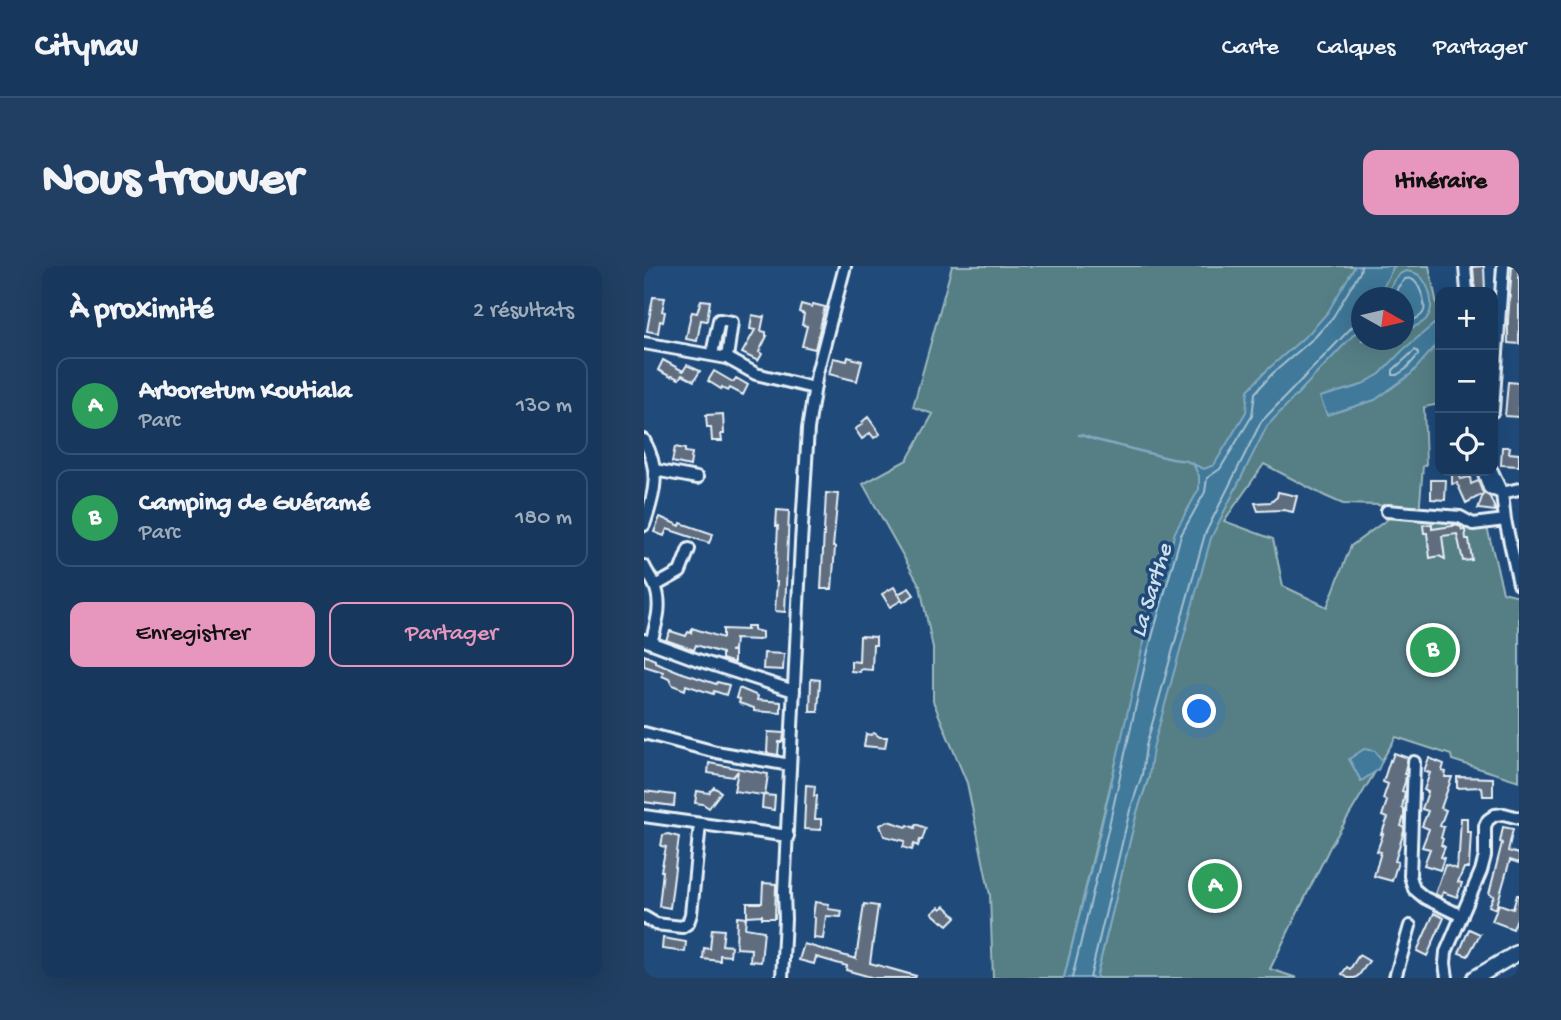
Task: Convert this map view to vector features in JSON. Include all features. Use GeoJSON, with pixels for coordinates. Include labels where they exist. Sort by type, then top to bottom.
{"type":"FeatureCollection","features":[{"type":"Feature","properties":{"kind":"main road"},"geometry":{"type":"LineString","coordinates":[[1475,978],[1519,952]]}},
{"type":"Feature","properties":{"kind":"street"},"geometry":{"type":"LineString","coordinates":[[782,978],[808,429],[814,388],[845,266]]}},
{"type":"Feature","properties":{"kind":"street"},"geometry":{"type":"LineString","coordinates":[[1465,266],[1467,287]]}},
{"type":"Feature","properties":{"kind":"street"},"geometry":{"type":"LineString","coordinates":[[1497,350],[1503,266]]}},
{"type":"Feature","properties":{"kind":"street"},"geometry":{"type":"LineString","coordinates":[[712,354],[719,320],[732,322],[727,358]]}},
{"type":"Feature","properties":{"kind":"street"},"geometry":{"type":"LineString","coordinates":[[644,343],[712,354],[727,358],[756,374],[814,388]]}},
{"type":"Feature","properties":{"kind":"street"},"geometry":{"type":"LineString","coordinates":[[644,440],[655,470],[652,501],[644,525]]}},
{"type":"Feature","properties":{"kind":"street"},"geometry":{"type":"LineString","coordinates":[[655,470],[697,478]]}},
{"type":"Feature","properties":{"kind":"street"},"geometry":{"type":"LineString","coordinates":[[1485,476],[1489,488],[1502,492],[1519,489]]}},
{"type":"Feature","properties":{"kind":"street"},"geometry":{"type":"LineString","coordinates":[[1494,476],[1502,492],[1505,520],[1519,584]]}},
{"type":"Feature","properties":{"kind":"street"},"geometry":{"type":"LineString","coordinates":[[1387,511],[1460,517],[1473,524],[1505,520]]}},
{"type":"Feature","properties":{"kind":"street"},"geometry":{"type":"LineString","coordinates":[[655,586],[680,572],[689,549]]}},
{"type":"Feature","properties":{"kind":"street"},"geometry":{"type":"LineString","coordinates":[[644,566],[659,600],[659,612],[647,642],[794,691]]}},
{"type":"Feature","properties":{"kind":"street"},"geometry":{"type":"LineString","coordinates":[[644,733],[725,754],[790,765]]}},
{"type":"Feature","properties":{"kind":"street"},"geometry":{"type":"LineString","coordinates":[[1415,762],[1410,876],[1414,888],[1425,898],[1462,916]]}},
{"type":"Feature","properties":{"kind":"street"},"geometry":{"type":"LineString","coordinates":[[1447,978],[1446,952],[1485,856],[1485,826],[1495,815],[1504,814],[1519,818]]}},
{"type":"Feature","properties":{"kind":"street"},"geometry":{"type":"LineString","coordinates":[[644,816],[788,836]]}},
{"type":"Feature","properties":{"kind":"street"},"geometry":{"type":"LineString","coordinates":[[644,918],[656,925],[682,927],[688,923],[700,824]]}},
{"type":"Feature","properties":{"kind":"street"},"geometry":{"type":"LineString","coordinates":[[1395,978],[1410,926]]}},
{"type":"Feature","properties":{"kind":"green space"},"geometry":{"type":"Polygon","coordinates":[[[952,266],[1429,266],[1435,295],[1435,405],[1424,407],[1426,465],[1423,466],[1419,514],[1378,505],[1343,504],[1264,464],[1224,521],[1273,539],[1283,586],[1327,607],[1351,546],[1392,516],[1486,523],[1503,592],[1519,596],[1519,781],[1452,760],[1451,755],[1396,737],[1330,847],[1270,969],[1297,978],[1096,978],[1137,812],[1149,777],[1116,762],[1064,978],[993,978],[990,895],[967,783],[933,701],[933,648],[920,586],[863,484],[907,460],[933,414],[913,407],[952,266]]]}},
{"type":"Feature","properties":{"kind":"water"},"geometry":{"type":"Polygon","coordinates":[[[1355,266],[1394,266],[1383,287],[1351,287],[1351,338],[1267,426],[1211,538],[1153,748],[1149,776],[1137,812],[1096,978],[1064,978],[1142,649],[1175,532],[1199,489],[1199,476],[1193,464],[1204,469],[1214,465],[1246,412],[1248,390],[1328,312],[1355,266]]]}},
{"type":"Feature","properties":{"kind":"water"},"geometry":{"type":"Polygon","coordinates":[[[1406,271],[1422,278],[1430,296],[1429,315],[1414,326],[1414,287],[1390,287],[1406,271]]]}},
{"type":"Feature","properties":{"kind":"water"},"geometry":{"type":"Polygon","coordinates":[[[1434,324],[1435,347],[1411,374],[1375,400],[1327,415],[1320,397],[1359,386],[1380,374],[1403,350],[1414,350],[1414,341],[1434,324]]]}},
{"type":"Feature","properties":{"kind":"water"},"geometry":{"type":"Polygon","coordinates":[[[1364,749],[1375,751],[1382,761],[1378,770],[1361,781],[1349,759],[1364,749]]]}},
{"type":"Feature","properties":{"kind":"building"},"geometry":{"type":"Polygon","coordinates":[[[1484,266],[1485,287],[1475,287],[1473,267],[1484,266]]]}},
{"type":"Feature","properties":{"kind":"building"},"geometry":{"type":"Polygon","coordinates":[[[1512,266],[1519,266],[1519,344],[1508,343],[1512,266]]]}},
{"type":"Feature","properties":{"kind":"building"},"geometry":{"type":"Polygon","coordinates":[[[653,297],[665,298],[663,322],[660,321],[658,333],[647,331],[653,297]]]}},
{"type":"Feature","properties":{"kind":"building"},"geometry":{"type":"Polygon","coordinates":[[[701,300],[710,301],[707,321],[701,320],[697,341],[686,339],[692,312],[697,313],[701,300]]]}},
{"type":"Feature","properties":{"kind":"building"},"geometry":{"type":"Polygon","coordinates":[[[801,304],[825,307],[815,349],[802,346],[807,326],[802,325],[804,314],[799,312],[801,304]]]}},
{"type":"Feature","properties":{"kind":"building"},"geometry":{"type":"Polygon","coordinates":[[[752,315],[764,316],[761,331],[766,332],[767,336],[759,352],[762,354],[758,361],[742,353],[755,330],[750,329],[752,315]]]}},
{"type":"Feature","properties":{"kind":"building"},"geometry":{"type":"Polygon","coordinates":[[[848,357],[862,361],[857,381],[829,374],[833,358],[847,361],[848,357]]]}},
{"type":"Feature","properties":{"kind":"building"},"geometry":{"type":"Polygon","coordinates":[[[663,360],[683,371],[687,365],[700,371],[694,381],[682,375],[679,379],[671,377],[658,370],[663,360]]]}},
{"type":"Feature","properties":{"kind":"building"},"geometry":{"type":"Polygon","coordinates":[[[714,371],[733,382],[736,378],[748,385],[743,395],[730,388],[728,391],[722,387],[721,389],[708,381],[714,371]]]}},
{"type":"Feature","properties":{"kind":"building"},"geometry":{"type":"Polygon","coordinates":[[[1508,382],[1519,383],[1519,417],[1505,416],[1508,382]]]}},
{"type":"Feature","properties":{"kind":"building"},"geometry":{"type":"Polygon","coordinates":[[[723,414],[722,441],[712,441],[711,427],[707,427],[706,415],[723,414]]]}},
{"type":"Feature","properties":{"kind":"building"},"geometry":{"type":"Polygon","coordinates":[[[868,417],[880,434],[874,438],[870,433],[862,439],[855,429],[868,417]]]}},
{"type":"Feature","properties":{"kind":"building"},"geometry":{"type":"Polygon","coordinates":[[[675,447],[692,453],[690,466],[672,462],[675,447]]]}},
{"type":"Feature","properties":{"kind":"building"},"geometry":{"type":"Polygon","coordinates":[[[1502,447],[1510,447],[1509,453],[1519,454],[1519,466],[1501,465],[1502,447]]]}},
{"type":"Feature","properties":{"kind":"building"},"geometry":{"type":"Polygon","coordinates":[[[1452,476],[1460,476],[1460,479],[1470,477],[1471,484],[1478,481],[1496,511],[1478,509],[1483,494],[1466,503],[1457,483],[1452,484],[1452,476]]]}},
{"type":"Feature","properties":{"kind":"building"},"geometry":{"type":"Polygon","coordinates":[[[1431,480],[1446,480],[1445,500],[1431,499],[1431,480]]]}},
{"type":"Feature","properties":{"kind":"building"},"geometry":{"type":"Polygon","coordinates":[[[1278,492],[1297,496],[1293,512],[1258,511],[1255,503],[1271,502],[1278,492]]]}},
{"type":"Feature","properties":{"kind":"building"},"geometry":{"type":"Polygon","coordinates":[[[826,493],[838,494],[832,589],[821,589],[826,493]]]}},
{"type":"Feature","properties":{"kind":"building"},"geometry":{"type":"Polygon","coordinates":[[[777,510],[789,511],[785,612],[775,611],[777,510]]]}},
{"type":"Feature","properties":{"kind":"building"},"geometry":{"type":"Polygon","coordinates":[[[660,517],[680,526],[681,523],[713,534],[709,543],[667,529],[664,536],[654,532],[660,517]]]}},
{"type":"Feature","properties":{"kind":"building"},"geometry":{"type":"Polygon","coordinates":[[[1432,524],[1432,529],[1453,524],[1465,530],[1472,560],[1463,561],[1457,534],[1442,536],[1445,559],[1439,556],[1430,558],[1427,533],[1424,533],[1423,525],[1432,524]]]}},
{"type":"Feature","properties":{"kind":"building"},"geometry":{"type":"Polygon","coordinates":[[[894,587],[898,594],[909,588],[914,595],[890,607],[882,594],[894,587]]]}},
{"type":"Feature","properties":{"kind":"building"},"geometry":{"type":"Polygon","coordinates":[[[747,626],[754,626],[754,630],[762,632],[762,638],[735,639],[734,650],[730,651],[734,651],[734,663],[722,659],[722,653],[696,645],[694,650],[666,640],[670,631],[686,636],[688,632],[691,633],[692,628],[723,638],[723,629],[747,630],[747,626]]]}},
{"type":"Feature","properties":{"kind":"building"},"geometry":{"type":"Polygon","coordinates":[[[860,636],[876,637],[872,670],[851,671],[851,661],[859,662],[860,636]]]}},
{"type":"Feature","properties":{"kind":"building"},"geometry":{"type":"Polygon","coordinates":[[[764,653],[784,654],[783,670],[763,669],[764,653]]]}},
{"type":"Feature","properties":{"kind":"building"},"geometry":{"type":"Polygon","coordinates":[[[644,655],[680,672],[716,684],[729,685],[726,695],[714,691],[713,694],[686,685],[685,690],[672,685],[669,679],[662,676],[663,672],[644,666],[644,655]]]}},
{"type":"Feature","properties":{"kind":"building"},"geometry":{"type":"Polygon","coordinates":[[[811,679],[820,680],[818,712],[810,712],[811,679]]]}},
{"type":"Feature","properties":{"kind":"building"},"geometry":{"type":"Polygon","coordinates":[[[739,688],[758,696],[757,700],[781,702],[781,713],[754,711],[754,708],[739,703],[740,699],[736,698],[739,688]]]}},
{"type":"Feature","properties":{"kind":"building"},"geometry":{"type":"Polygon","coordinates":[[[768,732],[784,733],[783,742],[779,742],[778,755],[767,753],[768,732]]]}},
{"type":"Feature","properties":{"kind":"building"},"geometry":{"type":"Polygon","coordinates":[[[874,733],[887,737],[885,748],[864,746],[866,734],[874,733]]]}},
{"type":"Feature","properties":{"kind":"building"},"geometry":{"type":"Polygon","coordinates":[[[1394,753],[1408,758],[1402,791],[1405,792],[1401,826],[1404,831],[1392,881],[1374,876],[1381,852],[1377,851],[1381,834],[1388,818],[1382,816],[1387,801],[1383,799],[1388,784],[1383,782],[1394,753]]]}},
{"type":"Feature","properties":{"kind":"building"},"geometry":{"type":"Polygon","coordinates":[[[1429,758],[1444,764],[1442,771],[1446,772],[1445,777],[1452,777],[1441,808],[1446,810],[1440,826],[1444,827],[1441,845],[1445,847],[1440,870],[1424,865],[1430,849],[1422,847],[1429,829],[1422,826],[1428,811],[1422,809],[1428,792],[1424,790],[1430,773],[1424,771],[1429,758]]]}},
{"type":"Feature","properties":{"kind":"building"},"geometry":{"type":"Polygon","coordinates":[[[709,763],[768,774],[765,795],[775,796],[774,810],[762,808],[763,795],[734,791],[738,771],[733,777],[708,773],[709,763]]]}},
{"type":"Feature","properties":{"kind":"building"},"geometry":{"type":"Polygon","coordinates":[[[1457,777],[1493,778],[1493,796],[1483,796],[1482,787],[1457,788],[1457,777]]]}},
{"type":"Feature","properties":{"kind":"building"},"geometry":{"type":"Polygon","coordinates":[[[806,785],[815,786],[815,819],[821,819],[821,830],[804,829],[806,785]]]}},
{"type":"Feature","properties":{"kind":"building"},"geometry":{"type":"Polygon","coordinates":[[[714,787],[721,792],[709,808],[695,803],[697,791],[709,793],[714,787]]]}},
{"type":"Feature","properties":{"kind":"building"},"geometry":{"type":"Polygon","coordinates":[[[644,791],[675,795],[674,806],[644,802],[644,791]]]}},
{"type":"Feature","properties":{"kind":"building"},"geometry":{"type":"Polygon","coordinates":[[[1461,818],[1467,818],[1467,832],[1471,832],[1469,868],[1464,868],[1458,882],[1462,883],[1457,897],[1443,892],[1441,897],[1435,894],[1445,865],[1457,869],[1461,818]]]}},
{"type":"Feature","properties":{"kind":"building"},"geometry":{"type":"Polygon","coordinates":[[[888,821],[907,827],[908,825],[915,828],[916,824],[926,828],[918,846],[914,844],[912,850],[903,847],[905,841],[884,836],[880,825],[888,821]]]}},
{"type":"Feature","properties":{"kind":"building"},"geometry":{"type":"Polygon","coordinates":[[[1503,827],[1513,829],[1508,851],[1519,854],[1519,863],[1510,860],[1496,909],[1489,906],[1494,896],[1489,894],[1502,843],[1503,827]]]}},
{"type":"Feature","properties":{"kind":"building"},"geometry":{"type":"Polygon","coordinates":[[[663,835],[679,837],[670,908],[659,906],[661,871],[666,847],[661,846],[663,835]]]}},
{"type":"Feature","properties":{"kind":"building"},"geometry":{"type":"Polygon","coordinates":[[[763,883],[776,884],[775,918],[747,916],[747,903],[762,903],[763,883]]]}},
{"type":"Feature","properties":{"kind":"building"},"geometry":{"type":"Polygon","coordinates":[[[1517,895],[1519,913],[1513,929],[1492,921],[1499,904],[1513,909],[1517,895]]]}},
{"type":"Feature","properties":{"kind":"building"},"geometry":{"type":"Polygon","coordinates":[[[815,902],[829,904],[828,909],[842,911],[841,917],[826,916],[823,939],[814,938],[815,902]]]}},
{"type":"Feature","properties":{"kind":"building"},"geometry":{"type":"Polygon","coordinates":[[[864,904],[878,906],[870,963],[916,976],[915,978],[874,978],[816,957],[814,964],[799,960],[804,944],[856,959],[864,904]]]}},
{"type":"Feature","properties":{"kind":"building"},"geometry":{"type":"Polygon","coordinates":[[[945,906],[956,917],[948,925],[932,913],[945,906]]]}},
{"type":"Feature","properties":{"kind":"building"},"geometry":{"type":"Polygon","coordinates":[[[1434,913],[1444,918],[1427,956],[1417,951],[1434,913]]]}},
{"type":"Feature","properties":{"kind":"building"},"geometry":{"type":"Polygon","coordinates":[[[737,917],[746,918],[745,928],[764,931],[761,962],[750,961],[751,949],[736,948],[737,917]]]}},
{"type":"Feature","properties":{"kind":"building"},"geometry":{"type":"Polygon","coordinates":[[[712,929],[724,930],[722,945],[731,946],[730,956],[720,955],[720,961],[703,959],[704,948],[710,949],[712,929]]]}},
{"type":"Feature","properties":{"kind":"building"},"geometry":{"type":"Polygon","coordinates":[[[1469,929],[1480,934],[1468,956],[1459,953],[1469,929]]]}},
{"type":"Feature","properties":{"kind":"building"},"geometry":{"type":"Polygon","coordinates":[[[663,938],[686,942],[685,952],[662,949],[663,938]]]}},
{"type":"Feature","properties":{"kind":"building"},"geometry":{"type":"Polygon","coordinates":[[[1359,955],[1369,961],[1359,975],[1348,978],[1342,974],[1347,967],[1350,969],[1359,955]]]}},
{"type":"Feature","properties":{"kind":"waterway"},"geometry":{"type":"LineString","coordinates":[[1079,435],[1187,461],[1196,466]]}},
{"type":"Feature","properties":{"kind":"place","name":"Camping de Guéramé"},"geometry":{"type":"Point","coordinates":[1433,650]}},
{"type":"Feature","properties":{"kind":"place","name":"Arboretum Koutiala"},"geometry":{"type":"Point","coordinates":[1215,886]}},
{"type":"Feature","properties":{"kind":"water label","name":"La Sarthe"},"geometry":{"type":"Point","coordinates":[1153,591]}}]}
